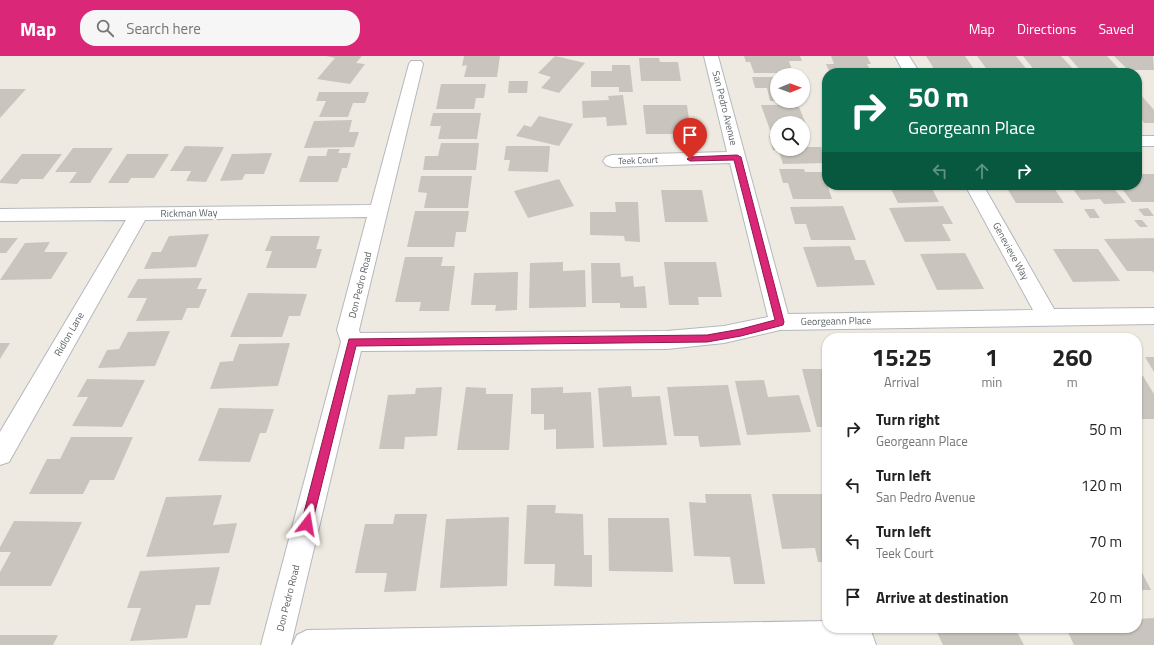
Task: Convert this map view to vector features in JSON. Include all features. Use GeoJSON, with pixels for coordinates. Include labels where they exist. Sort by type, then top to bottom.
{"type":"FeatureCollection","features":[{"type":"Feature","properties":{"kind":"street","name":"San Pedro Avenue"},"geometry":{"type":"LineString","coordinates":[[711,56],[780,322]]}},
{"type":"Feature","properties":{"kind":"street"},"geometry":{"type":"LineString","coordinates":[[902,56],[909,68]]}},
{"type":"Feature","properties":{"kind":"street","name":"Don Pedro Road"},"geometry":{"type":"LineString","coordinates":[[276,645],[352,342],[348,330],[416,64]]}},
{"type":"Feature","properties":{"kind":"street"},"geometry":{"type":"LineString","coordinates":[[1142,141],[1154,141]]}},
{"type":"Feature","properties":{"kind":"street","name":"Teek Court"},"geometry":{"type":"LineString","coordinates":[[612,161],[737,157]]}},
{"type":"Feature","properties":{"kind":"street","name":"Genevieve Way"},"geometry":{"type":"LineString","coordinates":[[977,190],[1048,318]]}},
{"type":"Feature","properties":{"kind":"street","name":"Rickman Way"},"geometry":{"type":"LineString","coordinates":[[0,215],[379,211]]}},
{"type":"Feature","properties":{"kind":"street","name":"Ridlon Lane"},"geometry":{"type":"LineString","coordinates":[[1,451],[139,214]]}},
{"type":"Feature","properties":{"kind":"street","name":"Georgeann Place"},"geometry":{"type":"LineString","coordinates":[[352,342],[707,338],[741,333],[780,322],[1154,316]]}},
{"type":"Feature","properties":{"kind":"street"},"geometry":{"type":"LineString","coordinates":[[307,645],[859,640]]}},
{"type":"Feature","properties":{"kind":"building"},"geometry":{"type":"Polygon","coordinates":[[[326,56],[362,56],[356,63],[365,64],[350,84],[317,79],[335,58],[326,56]]]}},
{"type":"Feature","properties":{"kind":"building"},"geometry":{"type":"Polygon","coordinates":[[[464,56],[500,56],[497,77],[464,77],[467,65],[462,66],[464,56]]]}},
{"type":"Feature","properties":{"kind":"building"},"geometry":{"type":"Polygon","coordinates":[[[555,56],[585,63],[559,93],[541,88],[551,77],[538,73],[555,56]]]}},
{"type":"Feature","properties":{"kind":"building"},"geometry":{"type":"Polygon","coordinates":[[[744,56],[800,56],[802,61],[789,61],[791,68],[770,68],[770,73],[754,73],[750,62],[746,62],[744,56]]]}},
{"type":"Feature","properties":{"kind":"building"},"geometry":{"type":"Polygon","coordinates":[[[831,56],[867,56],[871,64],[867,64],[869,68],[828,68],[826,64],[834,64],[831,56]]]}},
{"type":"Feature","properties":{"kind":"building"},"geometry":{"type":"Polygon","coordinates":[[[926,56],[965,56],[973,68],[934,68],[926,56]]]}},
{"type":"Feature","properties":{"kind":"building"},"geometry":{"type":"Polygon","coordinates":[[[977,56],[1016,56],[1026,68],[986,68],[977,56]]]}},
{"type":"Feature","properties":{"kind":"building"},"geometry":{"type":"Polygon","coordinates":[[[1023,56],[1061,56],[1072,68],[1033,68],[1023,56]]]}},
{"type":"Feature","properties":{"kind":"building"},"geometry":{"type":"Polygon","coordinates":[[[1068,56],[1107,56],[1118,68],[1078,68],[1068,56]]]}},
{"type":"Feature","properties":{"kind":"building"},"geometry":{"type":"Polygon","coordinates":[[[1114,56],[1153,56],[1154,70],[1126,68],[1114,56]]]}},
{"type":"Feature","properties":{"kind":"building"},"geometry":{"type":"Polygon","coordinates":[[[639,58],[659,58],[660,62],[678,62],[681,81],[641,81],[639,58]]]}},
{"type":"Feature","properties":{"kind":"building"},"geometry":{"type":"Polygon","coordinates":[[[612,65],[630,65],[633,92],[619,92],[619,87],[591,87],[591,71],[612,71],[612,65]]]}},
{"type":"Feature","properties":{"kind":"building"},"geometry":{"type":"Polygon","coordinates":[[[752,77],[770,77],[770,101],[767,88],[755,88],[752,77]]]}},
{"type":"Feature","properties":{"kind":"building"},"geometry":{"type":"Polygon","coordinates":[[[509,81],[528,81],[527,93],[508,93],[509,81]]]}},
{"type":"Feature","properties":{"kind":"building"},"geometry":{"type":"Polygon","coordinates":[[[441,84],[486,84],[484,98],[476,98],[474,109],[436,109],[441,84]]]}},
{"type":"Feature","properties":{"kind":"building"},"geometry":{"type":"Polygon","coordinates":[[[0,89],[26,89],[0,118],[0,89]]]}},
{"type":"Feature","properties":{"kind":"building"},"geometry":{"type":"Polygon","coordinates":[[[319,92],[369,92],[365,103],[353,103],[348,117],[319,117],[326,101],[316,101],[319,92]]]}},
{"type":"Feature","properties":{"kind":"building"},"geometry":{"type":"Polygon","coordinates":[[[623,95],[627,125],[607,126],[606,117],[583,118],[582,101],[609,100],[608,96],[623,95]]]}},
{"type":"Feature","properties":{"kind":"building"},"geometry":{"type":"Polygon","coordinates":[[[1142,96],[1154,110],[1154,123],[1144,123],[1142,120],[1142,96]]]}},
{"type":"Feature","properties":{"kind":"building"},"geometry":{"type":"Polygon","coordinates":[[[643,105],[687,105],[691,134],[646,134],[643,105]]]}},
{"type":"Feature","properties":{"kind":"building"},"geometry":{"type":"Polygon","coordinates":[[[761,105],[770,105],[770,108],[799,108],[803,116],[770,116],[770,130],[761,105]]]}},
{"type":"Feature","properties":{"kind":"building"},"geometry":{"type":"Polygon","coordinates":[[[433,113],[481,113],[477,139],[438,139],[441,126],[430,126],[433,113]]]}},
{"type":"Feature","properties":{"kind":"building"},"geometry":{"type":"Polygon","coordinates":[[[539,116],[573,124],[559,146],[516,136],[524,125],[531,127],[539,116]]]}},
{"type":"Feature","properties":{"kind":"building"},"geometry":{"type":"Polygon","coordinates":[[[352,120],[349,132],[359,132],[354,147],[304,148],[314,121],[352,120]]]}},
{"type":"Feature","properties":{"kind":"building"},"geometry":{"type":"Polygon","coordinates":[[[441,143],[479,143],[476,170],[423,170],[425,156],[438,156],[441,143]]]}},
{"type":"Feature","properties":{"kind":"building"},"geometry":{"type":"Polygon","coordinates":[[[185,146],[224,147],[206,182],[186,181],[191,171],[170,171],[185,146]]]}},
{"type":"Feature","properties":{"kind":"building"},"geometry":{"type":"Polygon","coordinates":[[[506,146],[550,146],[548,172],[508,171],[510,160],[504,160],[506,146]]]}},
{"type":"Feature","properties":{"kind":"building"},"geometry":{"type":"Polygon","coordinates":[[[810,147],[821,147],[822,163],[783,164],[780,156],[810,156],[810,147]]]}},
{"type":"Feature","properties":{"kind":"building"},"geometry":{"type":"Polygon","coordinates":[[[73,148],[113,148],[90,183],[69,183],[77,172],[55,172],[73,148]]]}},
{"type":"Feature","properties":{"kind":"building"},"geometry":{"type":"Polygon","coordinates":[[[328,149],[340,149],[338,153],[351,153],[347,168],[342,168],[338,182],[299,182],[308,156],[326,156],[328,149]]]}},
{"type":"Feature","properties":{"kind":"building"},"geometry":{"type":"Polygon","coordinates":[[[272,153],[264,174],[245,174],[242,180],[220,181],[232,154],[272,153]]]}},
{"type":"Feature","properties":{"kind":"building"},"geometry":{"type":"Polygon","coordinates":[[[22,154],[62,154],[43,179],[21,179],[17,184],[0,183],[0,181],[22,154]]]}},
{"type":"Feature","properties":{"kind":"building"},"geometry":{"type":"Polygon","coordinates":[[[127,154],[169,154],[154,178],[131,178],[128,183],[108,183],[127,154]]]}},
{"type":"Feature","properties":{"kind":"building"},"geometry":{"type":"Polygon","coordinates":[[[779,169],[804,169],[805,172],[822,172],[822,190],[829,190],[832,199],[793,199],[788,183],[783,183],[779,169]]]}},
{"type":"Feature","properties":{"kind":"building"},"geometry":{"type":"Polygon","coordinates":[[[1142,174],[1154,174],[1154,202],[1132,202],[1123,190],[1142,190],[1142,174]]]}},
{"type":"Feature","properties":{"kind":"building"},"geometry":{"type":"Polygon","coordinates":[[[421,176],[472,176],[468,208],[424,208],[427,193],[418,192],[421,176]]]}},
{"type":"Feature","properties":{"kind":"building"},"geometry":{"type":"Polygon","coordinates":[[[559,179],[574,206],[528,218],[514,191],[559,179]]]}},
{"type":"Feature","properties":{"kind":"building"},"geometry":{"type":"Polygon","coordinates":[[[661,190],[702,190],[708,222],[665,222],[661,190]]]}},
{"type":"Feature","properties":{"kind":"building"},"geometry":{"type":"Polygon","coordinates":[[[892,190],[933,190],[939,202],[898,203],[892,190]]]}},
{"type":"Feature","properties":{"kind":"building"},"geometry":{"type":"Polygon","coordinates":[[[1008,190],[1055,190],[1064,203],[1016,203],[1008,190]]]}},
{"type":"Feature","properties":{"kind":"building"},"geometry":{"type":"Polygon","coordinates":[[[1074,190],[1115,190],[1126,203],[1104,204],[1100,199],[1081,200],[1074,190]]]}},
{"type":"Feature","properties":{"kind":"building"},"geometry":{"type":"Polygon","coordinates":[[[615,202],[638,202],[640,242],[625,241],[624,236],[590,235],[590,212],[616,212],[615,202]]]}},
{"type":"Feature","properties":{"kind":"building"},"geometry":{"type":"Polygon","coordinates":[[[843,206],[856,240],[811,240],[806,224],[795,224],[790,207],[843,206]]]}},
{"type":"Feature","properties":{"kind":"building"},"geometry":{"type":"Polygon","coordinates":[[[943,206],[953,224],[942,224],[951,241],[905,242],[889,208],[943,206]]]}},
{"type":"Feature","properties":{"kind":"building"},"geometry":{"type":"Polygon","coordinates":[[[1148,208],[1154,216],[1144,216],[1138,209],[1148,208]]]}},
{"type":"Feature","properties":{"kind":"building"},"geometry":{"type":"Polygon","coordinates":[[[1084,209],[1094,209],[1100,218],[1090,218],[1084,209]]]}},
{"type":"Feature","properties":{"kind":"building"},"geometry":{"type":"Polygon","coordinates":[[[415,211],[469,211],[466,232],[456,232],[454,247],[407,247],[415,211]]]}},
{"type":"Feature","properties":{"kind":"building"},"geometry":{"type":"Polygon","coordinates":[[[1134,220],[1142,220],[1148,227],[1140,227],[1134,220]]]}},
{"type":"Feature","properties":{"kind":"building"},"geometry":{"type":"Polygon","coordinates":[[[209,234],[196,267],[144,269],[152,252],[161,252],[169,236],[209,234]]]}},
{"type":"Feature","properties":{"kind":"building"},"geometry":{"type":"Polygon","coordinates":[[[271,236],[320,236],[316,249],[322,249],[316,268],[266,268],[272,251],[265,251],[271,236]]]}},
{"type":"Feature","properties":{"kind":"building"},"geometry":{"type":"Polygon","coordinates":[[[0,238],[18,238],[6,253],[0,253],[0,238]]]}},
{"type":"Feature","properties":{"kind":"building"},"geometry":{"type":"Polygon","coordinates":[[[1154,238],[1154,273],[1152,271],[1127,271],[1104,239],[1154,238]]]}},
{"type":"Feature","properties":{"kind":"building"},"geometry":{"type":"Polygon","coordinates":[[[50,242],[44,252],[68,252],[51,279],[0,280],[25,243],[50,242]]]}},
{"type":"Feature","properties":{"kind":"building"},"geometry":{"type":"Polygon","coordinates":[[[850,246],[855,260],[865,260],[875,285],[817,287],[803,247],[850,246]]]}},
{"type":"Feature","properties":{"kind":"building"},"geometry":{"type":"Polygon","coordinates":[[[1053,249],[1098,249],[1120,281],[1073,282],[1053,249]]]}},
{"type":"Feature","properties":{"kind":"building"},"geometry":{"type":"Polygon","coordinates":[[[965,253],[984,289],[937,290],[920,254],[965,253]]]}},
{"type":"Feature","properties":{"kind":"building"},"geometry":{"type":"Polygon","coordinates":[[[405,257],[443,257],[441,266],[455,266],[449,311],[419,311],[421,302],[395,302],[405,257]]]}},
{"type":"Feature","properties":{"kind":"building"},"geometry":{"type":"Polygon","coordinates":[[[563,262],[563,271],[585,270],[586,307],[529,308],[530,263],[563,262]]]}},
{"type":"Feature","properties":{"kind":"building"},"geometry":{"type":"Polygon","coordinates":[[[664,262],[716,262],[722,297],[698,297],[699,305],[669,305],[664,262]]]}},
{"type":"Feature","properties":{"kind":"building"},"geometry":{"type":"Polygon","coordinates":[[[591,263],[620,263],[621,277],[633,276],[634,287],[645,286],[647,308],[620,308],[620,303],[592,303],[591,263]]]}},
{"type":"Feature","properties":{"kind":"building"},"geometry":{"type":"Polygon","coordinates":[[[518,272],[517,310],[495,311],[496,305],[471,305],[474,273],[518,272]]]}},
{"type":"Feature","properties":{"kind":"building"},"geometry":{"type":"Polygon","coordinates":[[[202,278],[197,289],[207,289],[199,308],[187,308],[182,320],[136,321],[147,298],[127,298],[138,279],[202,278]]]}},
{"type":"Feature","properties":{"kind":"building"},"geometry":{"type":"Polygon","coordinates":[[[248,293],[307,294],[300,316],[289,316],[282,337],[230,337],[248,293]]]}},
{"type":"Feature","properties":{"kind":"building"},"geometry":{"type":"Polygon","coordinates":[[[170,331],[155,366],[98,368],[107,350],[119,349],[128,332],[170,331]]]}},
{"type":"Feature","properties":{"kind":"building"},"geometry":{"type":"Polygon","coordinates":[[[0,343],[10,343],[0,359],[0,343]]]}},
{"type":"Feature","properties":{"kind":"building"},"geometry":{"type":"Polygon","coordinates":[[[290,343],[278,386],[210,389],[220,362],[233,361],[239,344],[290,343]]]}},
{"type":"Feature","properties":{"kind":"building"},"geometry":{"type":"Polygon","coordinates":[[[1145,357],[1154,357],[1154,372],[1145,357]]]}},
{"type":"Feature","properties":{"kind":"building"},"geometry":{"type":"Polygon","coordinates":[[[802,369],[822,369],[822,427],[817,427],[802,369]]]}},
{"type":"Feature","properties":{"kind":"building"},"geometry":{"type":"Polygon","coordinates":[[[1142,376],[1154,394],[1154,419],[1142,419],[1142,376]]]}},
{"type":"Feature","properties":{"kind":"building"},"geometry":{"type":"Polygon","coordinates":[[[87,379],[145,380],[122,427],[72,426],[88,397],[77,397],[87,379]]]}},
{"type":"Feature","properties":{"kind":"building"},"geometry":{"type":"Polygon","coordinates":[[[764,380],[768,397],[799,395],[811,432],[747,435],[735,381],[764,380]]]}},
{"type":"Feature","properties":{"kind":"building"},"geometry":{"type":"Polygon","coordinates":[[[728,385],[741,445],[700,447],[698,436],[674,436],[667,387],[728,385]]]}},
{"type":"Feature","properties":{"kind":"building"},"geometry":{"type":"Polygon","coordinates":[[[631,386],[632,397],[660,396],[667,445],[603,447],[598,388],[631,386]]]}},
{"type":"Feature","properties":{"kind":"building"},"geometry":{"type":"Polygon","coordinates":[[[442,387],[437,436],[405,437],[404,449],[379,449],[388,395],[415,394],[416,388],[442,387]]]}},
{"type":"Feature","properties":{"kind":"building"},"geometry":{"type":"Polygon","coordinates":[[[466,387],[486,388],[486,394],[513,394],[509,450],[457,450],[466,387]]]}},
{"type":"Feature","properties":{"kind":"building"},"geometry":{"type":"Polygon","coordinates":[[[563,387],[563,393],[591,392],[594,448],[556,449],[556,429],[544,430],[544,414],[531,414],[531,388],[563,387]]]}},
{"type":"Feature","properties":{"kind":"building"},"geometry":{"type":"Polygon","coordinates":[[[219,408],[274,409],[266,433],[260,433],[250,462],[198,461],[219,408]]]}},
{"type":"Feature","properties":{"kind":"building"},"geometry":{"type":"Polygon","coordinates":[[[71,437],[133,437],[114,480],[90,480],[83,494],[29,494],[47,459],[60,459],[71,437]]]}},
{"type":"Feature","properties":{"kind":"building"},"geometry":{"type":"Polygon","coordinates":[[[705,494],[751,494],[765,584],[734,584],[730,557],[694,556],[689,502],[706,503],[705,494]]]}},
{"type":"Feature","properties":{"kind":"building"},"geometry":{"type":"Polygon","coordinates":[[[772,494],[822,494],[822,562],[818,562],[815,548],[782,549],[772,494]]]}},
{"type":"Feature","properties":{"kind":"building"},"geometry":{"type":"Polygon","coordinates":[[[222,495],[213,525],[237,523],[229,553],[146,557],[166,497],[222,495]]]}},
{"type":"Feature","properties":{"kind":"building"},"geometry":{"type":"Polygon","coordinates":[[[527,505],[556,505],[555,513],[583,514],[584,555],[592,555],[592,587],[554,586],[555,564],[524,564],[527,505]]]}},
{"type":"Feature","properties":{"kind":"building"},"geometry":{"type":"Polygon","coordinates":[[[395,514],[427,514],[416,591],[384,592],[387,573],[355,573],[365,524],[393,524],[395,514]]]}},
{"type":"Feature","properties":{"kind":"building"},"geometry":{"type":"Polygon","coordinates":[[[509,517],[507,586],[440,588],[446,519],[509,517]]]}},
{"type":"Feature","properties":{"kind":"building"},"geometry":{"type":"Polygon","coordinates":[[[608,518],[669,518],[673,572],[609,571],[608,518]]]}},
{"type":"Feature","properties":{"kind":"building"},"geometry":{"type":"Polygon","coordinates":[[[14,521],[82,522],[51,586],[0,586],[0,572],[11,552],[0,552],[0,547],[14,521]]]}},
{"type":"Feature","properties":{"kind":"building"},"geometry":{"type":"Polygon","coordinates":[[[220,567],[210,605],[196,605],[187,638],[130,641],[141,608],[127,608],[140,571],[220,567]]]}},
{"type":"Feature","properties":{"kind":"building"},"geometry":{"type":"Polygon","coordinates":[[[1142,573],[1151,590],[1142,590],[1142,573]]]}},
{"type":"Feature","properties":{"kind":"building"},"geometry":{"type":"Polygon","coordinates":[[[1154,618],[1154,645],[1074,645],[1068,633],[1142,633],[1142,619],[1154,618]]]}},
{"type":"Feature","properties":{"kind":"building"},"geometry":{"type":"Polygon","coordinates":[[[937,633],[1018,633],[1024,645],[943,645],[937,633]]]}},
{"type":"Feature","properties":{"kind":"building"},"geometry":{"type":"Polygon","coordinates":[[[0,635],[58,635],[53,645],[0,645],[0,635]]]}},
{"type":"Feature","properties":{"kind":"route"},"geometry":{"type":"LineString","coordinates":[[307,524],[352,342],[667,340],[707,338],[741,333],[780,322],[737,157],[690,159]]}}]}
